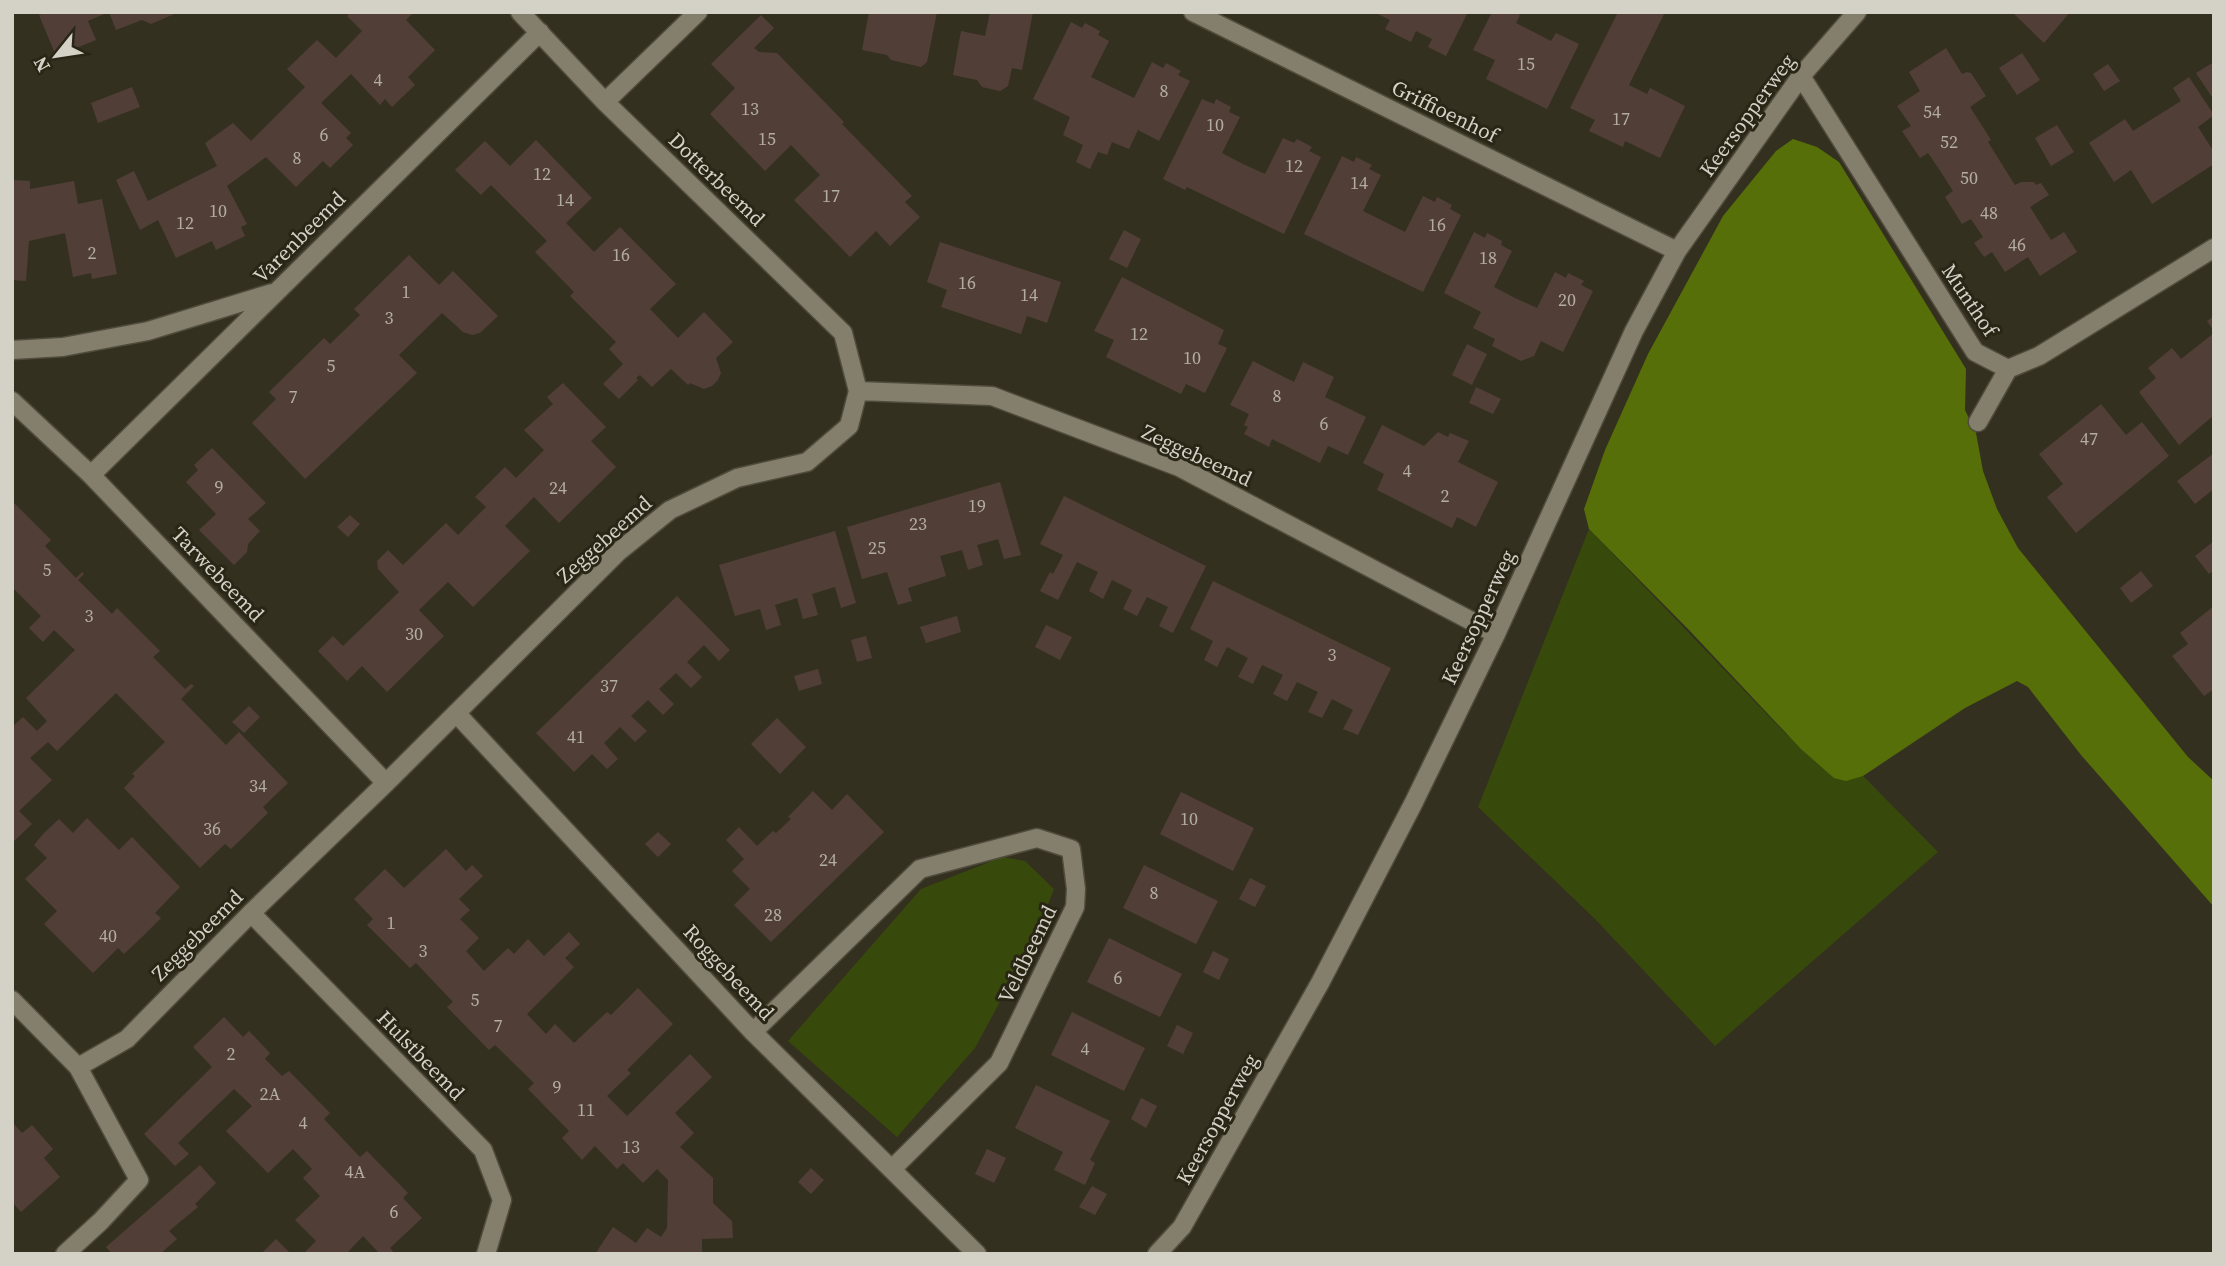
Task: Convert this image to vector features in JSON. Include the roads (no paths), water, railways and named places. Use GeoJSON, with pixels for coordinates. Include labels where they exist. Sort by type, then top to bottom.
{"type":"FeatureCollection","features":[{"type":"Feature","properties":{"kind":"street","name":"Dotterbeemd"},"geometry":{"type":"LineString","coordinates":[[520,12],[605,102],[843,333],[858,391]]}},
{"type":"Feature","properties":{"kind":"street"},"geometry":{"type":"LineString","coordinates":[[605,102],[698,12]]}},
{"type":"Feature","properties":{"kind":"street","name":"Griffioenhof"},"geometry":{"type":"LineString","coordinates":[[1193,12],[1676,251]]}},
{"type":"Feature","properties":{"kind":"street","name":"Keersopperweg"},"geometry":{"type":"LineString","coordinates":[[1157,1254],[1182,1227],[1320,983],[1413,804],[1496,634],[1634,331],[1676,251],[1801,76],[1857,12]]}},
{"type":"Feature","properties":{"kind":"street","name":"Varenbeemd"},"geometry":{"type":"LineString","coordinates":[[91,475],[540,32]]}},
{"type":"Feature","properties":{"kind":"street","name":"Munthof"},"geometry":{"type":"LineString","coordinates":[[1801,76],[1975,352],[2008,369]]}},
{"type":"Feature","properties":{"kind":"street"},"geometry":{"type":"LineString","coordinates":[[1978,422],[2008,369],[2039,356],[2214,248]]}},
{"type":"Feature","properties":{"kind":"street"},"geometry":{"type":"LineString","coordinates":[[12,350],[63,347],[148,331],[276,292]]}},
{"type":"Feature","properties":{"kind":"street","name":"Zeggebeemd"},"geometry":{"type":"LineString","coordinates":[[78,1067],[127,1039],[251,913],[618,552],[670,510],[737,478],[807,462],[849,426],[858,391],[992,396],[1167,462],[1496,634]]}},
{"type":"Feature","properties":{"kind":"street","name":"Tarwebeemd"},"geometry":{"type":"LineString","coordinates":[[12,401],[91,475],[386,783]]}},
{"type":"Feature","properties":{"kind":"street","name":"Roggebeemd"},"geometry":{"type":"LineString","coordinates":[[456,713],[753,1032],[977,1254]]}},
{"type":"Feature","properties":{"kind":"street","name":"Veldbeemd"},"geometry":{"type":"LineString","coordinates":[[753,1032],[920,869],[1037,838],[1071,849],[1076,889],[1075,907],[999,1063],[892,1169]]}},
{"type":"Feature","properties":{"kind":"street","name":"Hulstbeemd"},"geometry":{"type":"LineString","coordinates":[[251,913],[483,1150],[502,1200],[486,1254]]}},
{"type":"Feature","properties":{"kind":"street"},"geometry":{"type":"LineString","coordinates":[[12,1000],[78,1067],[139,1180],[101,1221],[65,1254]]}}]}
